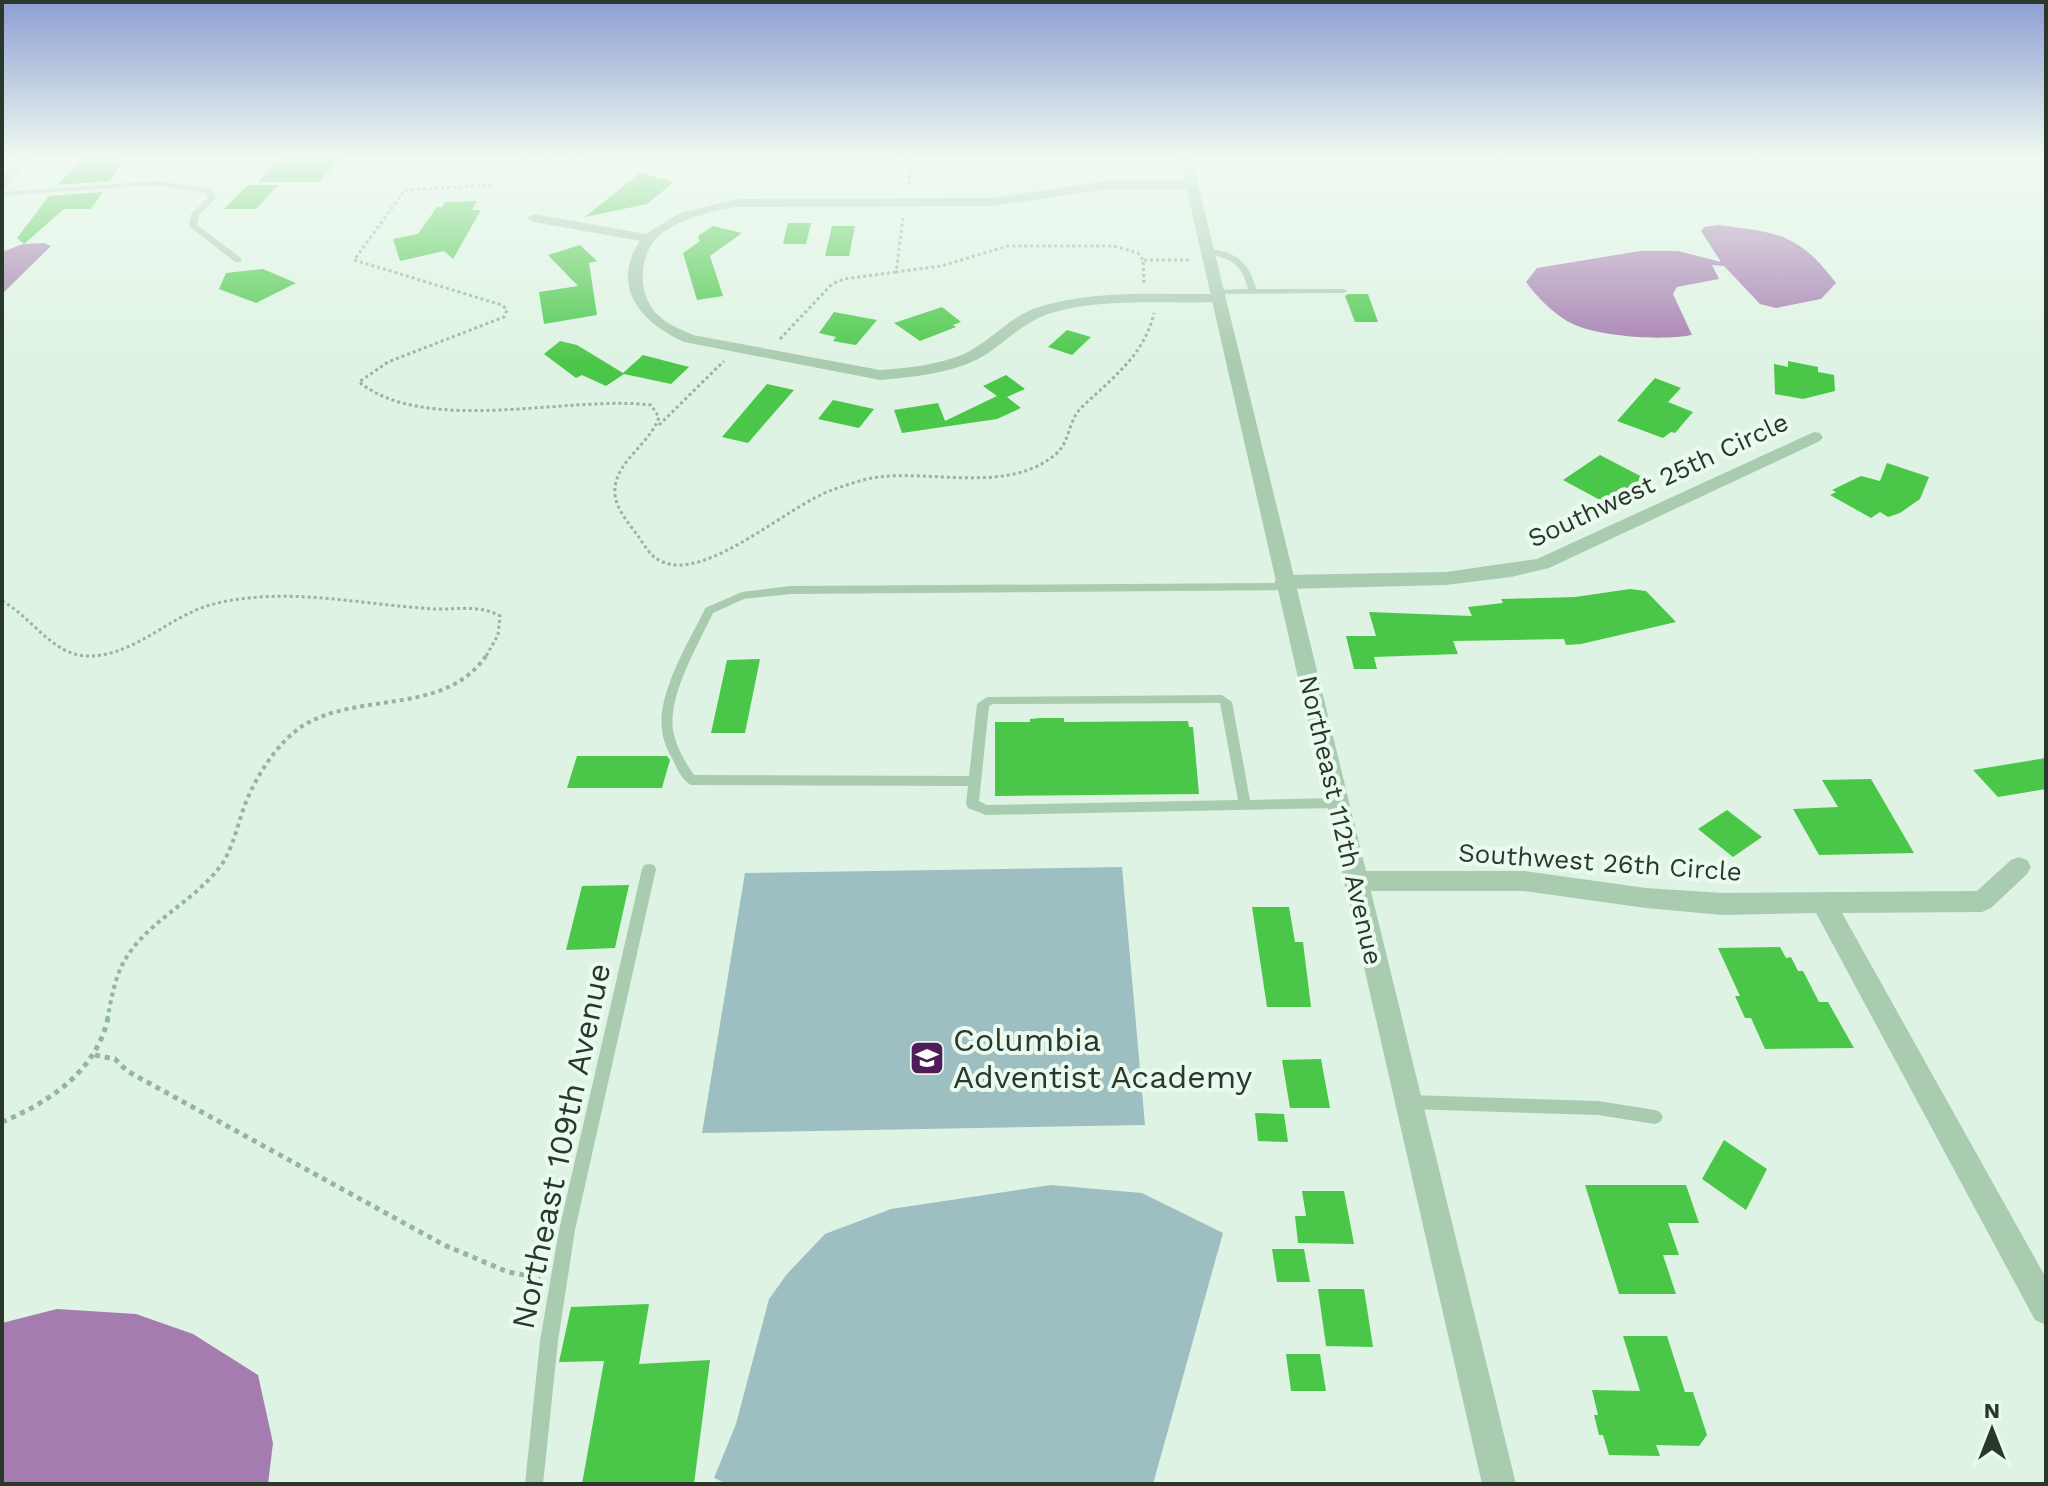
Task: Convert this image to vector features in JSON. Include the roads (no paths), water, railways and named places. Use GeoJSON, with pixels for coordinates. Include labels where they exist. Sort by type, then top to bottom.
{"type":"FeatureCollection","features":[{"type":"Feature","properties":{"kind":"street"},"geometry":{"type":"LineString","coordinates":[[575,225],[646,238]]}},
{"type":"Feature","properties":{"kind":"street"},"geometry":{"type":"LineString","coordinates":[[664,225],[646,238],[637,252],[634,267],[644,310],[662,326],[689,339],[880,375],[911,373],[970,357],[1011,326],[1040,312],[1078,302],[1218,295]]}},
{"type":"Feature","properties":{"kind":"street","name":"Northeast 112th Avenue"},"geometry":{"type":"LineString","coordinates":[[1202,225],[1499,1484]]}},
{"type":"Feature","properties":{"kind":"street","name":"Southwest 25th Circle"},"geometry":{"type":"LineString","coordinates":[[1285,585],[1444,578],[1542,564],[1814,437]]}},
{"type":"Feature","properties":{"kind":"street","name":"Southwest 26th Circle"},"geometry":{"type":"LineString","coordinates":[[1355,881],[1524,881],[1683,902],[1982,901],[2019,867]]}},
{"type":"Feature","properties":{"kind":"street"},"geometry":{"type":"LineString","coordinates":[[1823,903],[2046,1309]]}},
{"type":"Feature","properties":{"kind":"lane"},"geometry":{"type":"LineString","coordinates":[[193,225],[238,260]]}},
{"type":"Feature","properties":{"kind":"lane"},"geometry":{"type":"LineString","coordinates":[[1209,255],[1230,256],[1238,261],[1248,271],[1253,292]]}},
{"type":"Feature","properties":{"kind":"lane"},"geometry":{"type":"LineString","coordinates":[[1218,295],[1344,291]]}},
{"type":"Feature","properties":{"kind":"lane"},"geometry":{"type":"LineString","coordinates":[[974,781],[691,780],[680,763],[667,724],[682,666],[709,611],[742,596],[790,590],[1285,585]]}},
{"type":"Feature","properties":{"kind":"lane"},"geometry":{"type":"LineString","coordinates":[[1245,804],[1226,702],[1222,699],[985,701],[972,804],[986,810],[1336,803]]}},
{"type":"Feature","properties":{"kind":"lane","name":"Northeast 109th Avenue"},"geometry":{"type":"LineString","coordinates":[[534,1484],[549,1341],[567,1230],[649,869]]}},
{"type":"Feature","properties":{"kind":"lane"},"geometry":{"type":"LineString","coordinates":[[1409,1102],[1598,1108],[1655,1117]]}},
{"type":"Feature","properties":{"kind":"place","name":"Columbia Adventist Academy"},"geometry":{"type":"Point","coordinates":[927,1058]}}]}
